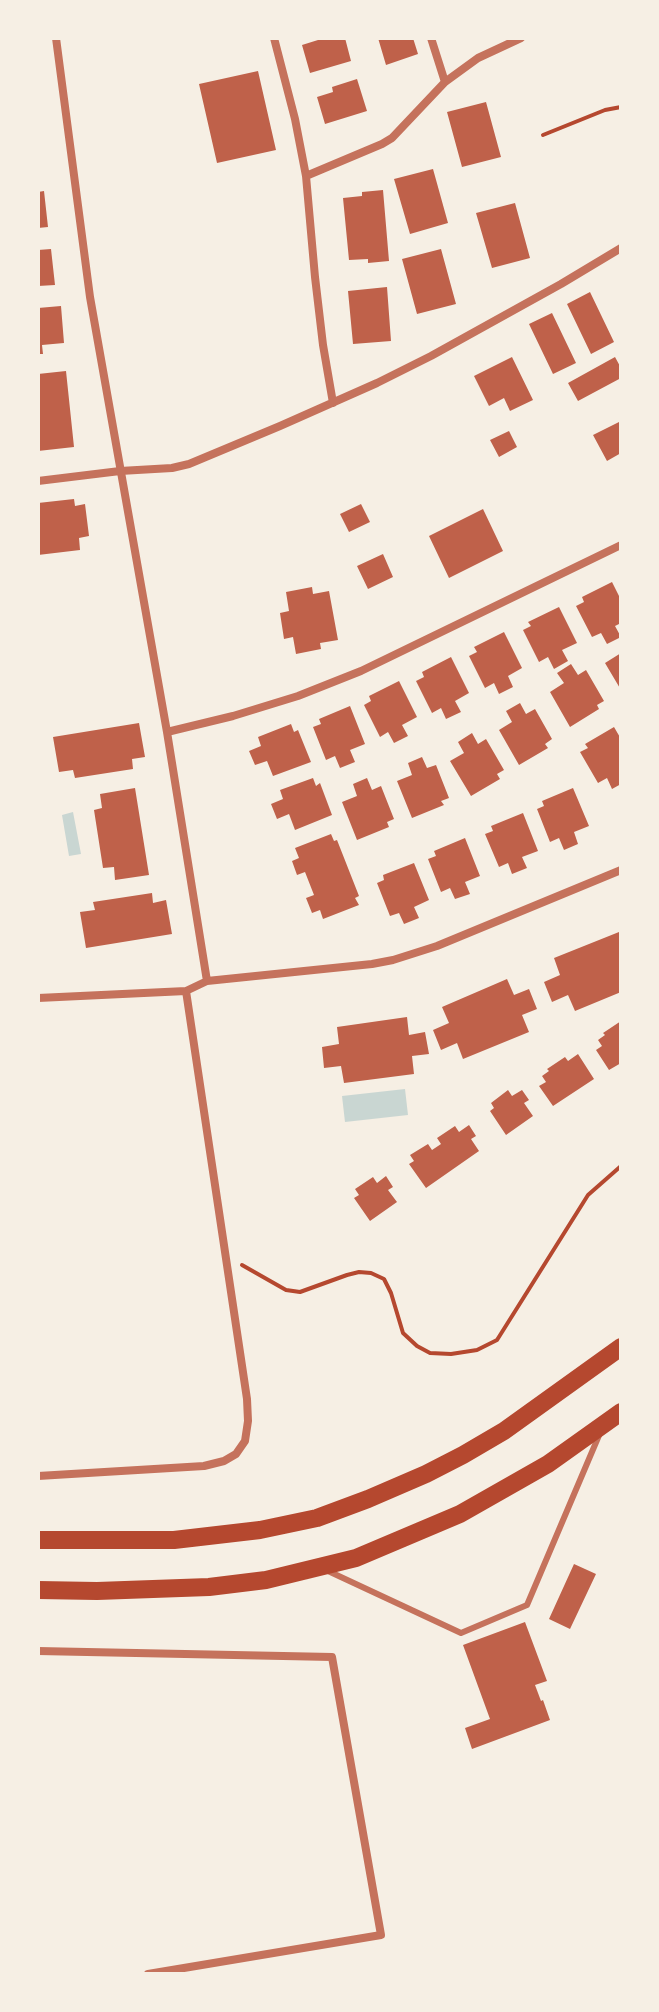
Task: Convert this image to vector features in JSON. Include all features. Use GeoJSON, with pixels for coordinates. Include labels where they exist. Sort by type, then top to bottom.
{"type":"FeatureCollection","features":[{"type":"Feature","properties":{"kind":"main road"},"geometry":{"type":"LineString","coordinates":[[38,1540],[174,1540],[260,1530],[317,1518],[426,1474],[463,1455],[504,1431],[621,1347]]}},
{"type":"Feature","properties":{"kind":"main road"},"geometry":{"type":"LineString","coordinates":[[38,1590],[126,1591],[209,1587],[266,1580],[321,1568],[369,1553],[460,1514],[548,1464],[621,1412]]}},
{"type":"Feature","properties":{"kind":"street"},"geometry":{"type":"LineString","coordinates":[[56,38],[90,297],[167,732],[207,981]]}},
{"type":"Feature","properties":{"kind":"street"},"geometry":{"type":"LineString","coordinates":[[274,38],[306,176],[316,291],[333,403]]}},
{"type":"Feature","properties":{"kind":"street"},"geometry":{"type":"LineString","coordinates":[[431,38],[445,82]]}},
{"type":"Feature","properties":{"kind":"street"},"geometry":{"type":"LineString","coordinates":[[306,176],[392,138],[445,82],[478,58],[521,38]]}},
{"type":"Feature","properties":{"kind":"street"},"geometry":{"type":"LineString","coordinates":[[38,481],[189,464],[333,403],[431,356],[621,248]]}},
{"type":"Feature","properties":{"kind":"street"},"geometry":{"type":"LineString","coordinates":[[167,732],[298,696],[361,671],[621,545]]}},
{"type":"Feature","properties":{"kind":"street"},"geometry":{"type":"LineString","coordinates":[[38,998],[186,991],[207,981],[393,960],[437,946],[621,870]]}},
{"type":"Feature","properties":{"kind":"street"},"geometry":{"type":"LineString","coordinates":[[38,1476],[204,1466],[236,1454],[245,1441],[247,1399],[186,991]]}},
{"type":"Feature","properties":{"kind":"street"},"geometry":{"type":"LineString","coordinates":[[38,1651],[332,1657],[381,1935],[148,1974]]}},
{"type":"Feature","properties":{"kind":"lane"},"geometry":{"type":"LineString","coordinates":[[321,1568],[461,1633],[527,1605],[603,1425]]}},
{"type":"Feature","properties":{"kind":"path"},"geometry":{"type":"LineString","coordinates":[[543,135],[605,110],[621,107]]}},
{"type":"Feature","properties":{"kind":"path"},"geometry":{"type":"LineString","coordinates":[[225,1255],[286,1290],[300,1292],[347,1275],[371,1273],[384,1279],[403,1333],[417,1346],[430,1353],[477,1350],[497,1340],[588,1195],[621,1166]]}},
{"type":"Feature","properties":{"kind":"shaded area"},"geometry":{"type":"Polygon","coordinates":[[[73,812],[81,854],[69,856],[62,815],[73,812]]]}},
{"type":"Feature","properties":{"kind":"shaded area"},"geometry":{"type":"Polygon","coordinates":[[[405,1089],[408,1115],[345,1122],[342,1096],[405,1089]]]}},
{"type":"Feature","properties":{"kind":"building"},"geometry":{"type":"Polygon","coordinates":[[[318,38],[345,38],[351,61],[310,73],[302,45],[318,38]]]}},
{"type":"Feature","properties":{"kind":"building"},"geometry":{"type":"Polygon","coordinates":[[[378,38],[413,38],[418,54],[386,65],[378,38]]]}},
{"type":"Feature","properties":{"kind":"building"},"geometry":{"type":"Polygon","coordinates":[[[258,71],[276,150],[217,163],[199,84],[258,71]]]}},
{"type":"Feature","properties":{"kind":"building"},"geometry":{"type":"Polygon","coordinates":[[[357,79],[367,111],[325,124],[317,97],[333,92],[332,87],[357,79]]]}},
{"type":"Feature","properties":{"kind":"building"},"geometry":{"type":"Polygon","coordinates":[[[486,102],[501,157],[462,167],[447,112],[486,102]]]}},
{"type":"Feature","properties":{"kind":"building"},"geometry":{"type":"Polygon","coordinates":[[[433,169],[448,223],[410,234],[394,179],[433,169]]]}},
{"type":"Feature","properties":{"kind":"building"},"geometry":{"type":"Polygon","coordinates":[[[383,190],[389,261],[368,263],[368,259],[349,260],[343,198],[383,190]]]}},
{"type":"Feature","properties":{"kind":"building"},"geometry":{"type":"Polygon","coordinates":[[[44,191],[48,227],[38,228],[38,192],[44,191]]]}},
{"type":"Feature","properties":{"kind":"building"},"geometry":{"type":"Polygon","coordinates":[[[515,203],[530,258],[492,268],[476,213],[515,203]]]}},
{"type":"Feature","properties":{"kind":"building"},"geometry":{"type":"Polygon","coordinates":[[[51,249],[55,285],[38,286],[38,250],[51,249]]]}},
{"type":"Feature","properties":{"kind":"building"},"geometry":{"type":"Polygon","coordinates":[[[441,249],[456,304],[417,314],[402,259],[441,249]]]}},
{"type":"Feature","properties":{"kind":"building"},"geometry":{"type":"Polygon","coordinates":[[[387,287],[391,341],[353,344],[348,291],[387,287]]]}},
{"type":"Feature","properties":{"kind":"building"},"geometry":{"type":"Polygon","coordinates":[[[590,292],[614,342],[591,354],[567,304],[590,292]]]}},
{"type":"Feature","properties":{"kind":"building"},"geometry":{"type":"Polygon","coordinates":[[[61,306],[64,343],[42,345],[43,354],[38,354],[38,308],[61,306]]]}},
{"type":"Feature","properties":{"kind":"building"},"geometry":{"type":"Polygon","coordinates":[[[552,313],[576,363],[553,374],[529,324],[552,313]]]}},
{"type":"Feature","properties":{"kind":"building"},"geometry":{"type":"Polygon","coordinates":[[[512,357],[533,400],[510,411],[504,398],[489,406],[474,376],[512,357]]]}},
{"type":"Feature","properties":{"kind":"building"},"geometry":{"type":"Polygon","coordinates":[[[615,357],[621,368],[621,378],[578,401],[568,383],[615,357]]]}},
{"type":"Feature","properties":{"kind":"building"},"geometry":{"type":"Polygon","coordinates":[[[66,371],[74,447],[38,451],[38,374],[66,371]]]}},
{"type":"Feature","properties":{"kind":"building"},"geometry":{"type":"Polygon","coordinates":[[[621,421],[621,453],[607,461],[593,435],[621,421]]]}},
{"type":"Feature","properties":{"kind":"building"},"geometry":{"type":"Polygon","coordinates":[[[509,431],[517,447],[499,457],[490,440],[509,431]]]}},
{"type":"Feature","properties":{"kind":"building"},"geometry":{"type":"Polygon","coordinates":[[[74,499],[75,506],[85,504],[89,536],[79,538],[80,550],[38,555],[38,503],[74,499]]]}},
{"type":"Feature","properties":{"kind":"building"},"geometry":{"type":"Polygon","coordinates":[[[361,504],[370,522],[349,532],[340,514],[361,504]]]}},
{"type":"Feature","properties":{"kind":"building"},"geometry":{"type":"Polygon","coordinates":[[[483,509],[503,551],[449,578],[429,536],[483,509]]]}},
{"type":"Feature","properties":{"kind":"building"},"geometry":{"type":"Polygon","coordinates":[[[383,554],[393,577],[368,589],[357,566],[383,554]]]}},
{"type":"Feature","properties":{"kind":"building"},"geometry":{"type":"Polygon","coordinates":[[[612,582],[621,600],[621,623],[615,626],[621,637],[607,644],[601,633],[592,637],[576,606],[584,602],[582,597],[612,582]]]}},
{"type":"Feature","properties":{"kind":"building"},"geometry":{"type":"Polygon","coordinates":[[[312,587],[313,594],[329,591],[338,640],[320,643],[321,649],[296,654],[293,637],[284,639],[280,613],[289,611],[286,592],[312,587]]]}},
{"type":"Feature","properties":{"kind":"building"},"geometry":{"type":"Polygon","coordinates":[[[559,607],[577,643],[562,650],[568,661],[554,669],[548,657],[539,662],[523,630],[531,626],[528,622],[559,607]]]}},
{"type":"Feature","properties":{"kind":"building"},"geometry":{"type":"Polygon","coordinates":[[[504,632],[522,668],[508,676],[513,687],[499,694],[494,683],[485,688],[469,656],[477,652],[474,647],[504,632]]]}},
{"type":"Feature","properties":{"kind":"building"},"geometry":{"type":"Polygon","coordinates":[[[621,653],[621,690],[605,663],[621,653]]]}},
{"type":"Feature","properties":{"kind":"building"},"geometry":{"type":"Polygon","coordinates":[[[451,657],[469,693],[455,701],[461,712],[446,719],[441,708],[432,713],[416,681],[424,677],[422,672],[451,657]]]}},
{"type":"Feature","properties":{"kind":"building"},"geometry":{"type":"Polygon","coordinates":[[[571,664],[578,675],[586,670],[604,701],[597,705],[599,709],[570,727],[550,692],[564,683],[557,673],[571,664]]]}},
{"type":"Feature","properties":{"kind":"building"},"geometry":{"type":"Polygon","coordinates":[[[399,681],[417,717],[402,725],[408,736],[394,743],[388,732],[380,737],[364,705],[371,701],[369,696],[399,681]]]}},
{"type":"Feature","properties":{"kind":"building"},"geometry":{"type":"Polygon","coordinates":[[[520,703],[526,714],[535,709],[552,739],[545,744],[548,748],[519,765],[499,730],[512,722],[506,711],[520,703]]]}},
{"type":"Feature","properties":{"kind":"building"},"geometry":{"type":"Polygon","coordinates":[[[350,706],[365,744],[350,750],[355,762],[340,768],[335,756],[326,760],[313,727],[321,724],[319,719],[350,706]]]}},
{"type":"Feature","properties":{"kind":"building"},"geometry":{"type":"Polygon","coordinates":[[[139,723],[145,757],[132,759],[133,769],[75,778],[73,770],[59,772],[53,737],[139,723]]]}},
{"type":"Feature","properties":{"kind":"building"},"geometry":{"type":"Polygon","coordinates":[[[291,724],[294,732],[298,730],[311,762],[273,776],[267,761],[255,765],[249,751],[261,746],[258,737],[291,724]]]}},
{"type":"Feature","properties":{"kind":"building"},"geometry":{"type":"Polygon","coordinates":[[[614,727],[621,739],[621,784],[612,789],[607,778],[598,783],[580,752],[588,748],[585,744],[614,727]]]}},
{"type":"Feature","properties":{"kind":"building"},"geometry":{"type":"Polygon","coordinates":[[[472,733],[478,744],[486,739],[504,770],[497,774],[500,779],[471,796],[450,761],[464,753],[458,742],[472,733]]]}},
{"type":"Feature","properties":{"kind":"building"},"geometry":{"type":"Polygon","coordinates":[[[422,757],[427,768],[436,765],[449,798],[441,801],[444,805],[412,818],[397,781],[412,775],[408,763],[422,757]]]}},
{"type":"Feature","properties":{"kind":"building"},"geometry":{"type":"Polygon","coordinates":[[[313,778],[316,786],[320,783],[332,815],[295,830],[289,814],[277,819],[271,804],[283,799],[280,790],[313,778]]]}},
{"type":"Feature","properties":{"kind":"building"},"geometry":{"type":"Polygon","coordinates":[[[367,778],[372,790],[381,786],[394,819],[387,822],[389,827],[357,840],[342,802],[357,796],[353,784],[367,778]]]}},
{"type":"Feature","properties":{"kind":"building"},"geometry":{"type":"Polygon","coordinates":[[[135,788],[149,875],[115,880],[114,867],[103,868],[94,810],[102,808],[100,794],[135,788]]]}},
{"type":"Feature","properties":{"kind":"building"},"geometry":{"type":"Polygon","coordinates":[[[573,788],[589,826],[574,832],[578,844],[564,850],[559,838],[550,842],[537,809],[544,806],[542,801],[573,788]]]}},
{"type":"Feature","properties":{"kind":"building"},"geometry":{"type":"Polygon","coordinates":[[[523,813],[538,851],[522,857],[527,868],[512,874],[508,863],[499,867],[485,834],[493,831],[491,826],[523,813]]]}},
{"type":"Feature","properties":{"kind":"building"},"geometry":{"type":"Polygon","coordinates":[[[331,834],[334,841],[337,840],[359,896],[355,898],[359,905],[323,919],[320,910],[312,913],[306,898],[314,895],[305,872],[297,875],[292,861],[299,858],[295,848],[331,834]]]}},
{"type":"Feature","properties":{"kind":"building"},"geometry":{"type":"Polygon","coordinates":[[[465,838],[480,876],[465,882],[470,894],[455,899],[450,888],[441,892],[428,859],[436,856],[434,851],[465,838]]]}},
{"type":"Feature","properties":{"kind":"building"},"geometry":{"type":"Polygon","coordinates":[[[414,863],[429,900],[414,907],[419,918],[404,924],[399,913],[390,916],[377,883],[384,880],[383,875],[414,863]]]}},
{"type":"Feature","properties":{"kind":"building"},"geometry":{"type":"Polygon","coordinates":[[[152,893],[153,903],[166,900],[172,934],[86,948],[80,912],[95,910],[93,902],[152,893]]]}},
{"type":"Feature","properties":{"kind":"building"},"geometry":{"type":"Polygon","coordinates":[[[619,932],[621,992],[575,1011],[568,995],[552,1002],[544,982],[560,975],[554,958],[619,932]]]}},
{"type":"Feature","properties":{"kind":"building"},"geometry":{"type":"Polygon","coordinates":[[[507,979],[514,995],[529,989],[537,1009],[522,1015],[529,1032],[463,1059],[457,1043],[441,1050],[433,1030],[449,1023],[442,1007],[507,979]]]}},
{"type":"Feature","properties":{"kind":"building"},"geometry":{"type":"Polygon","coordinates":[[[407,1017],[409,1035],[425,1032],[429,1054],[412,1056],[414,1074],[344,1083],[341,1066],[324,1068],[322,1047],[339,1044],[337,1027],[407,1017]]]}},
{"type":"Feature","properties":{"kind":"building"},"geometry":{"type":"Polygon","coordinates":[[[621,1021],[621,1063],[609,1070],[596,1050],[602,1046],[598,1040],[621,1021]]]}},
{"type":"Feature","properties":{"kind":"building"},"geometry":{"type":"Polygon","coordinates":[[[578,1054],[594,1079],[553,1106],[539,1086],[546,1082],[542,1076],[565,1057],[568,1061],[578,1054]]]}},
{"type":"Feature","properties":{"kind":"building"},"geometry":{"type":"Polygon","coordinates":[[[508,1090],[512,1096],[522,1090],[529,1100],[524,1103],[533,1116],[506,1135],[490,1111],[494,1108],[491,1103],[508,1090]]]}},
{"type":"Feature","properties":{"kind":"building"},"geometry":{"type":"Polygon","coordinates":[[[469,1125],[476,1136],[471,1139],[479,1151],[426,1188],[409,1164],[414,1161],[410,1155],[428,1144],[432,1150],[441,1144],[437,1138],[455,1126],[459,1132],[469,1125]]]}},
{"type":"Feature","properties":{"kind":"building"},"geometry":{"type":"Polygon","coordinates":[[[386,1176],[393,1187],[388,1190],[397,1202],[370,1221],[354,1198],[359,1195],[355,1189],[373,1177],[377,1183],[386,1176]]]}},
{"type":"Feature","properties":{"kind":"building"},"geometry":{"type":"Polygon","coordinates":[[[574,1564],[596,1574],[570,1629],[549,1619],[574,1564]]]}},
{"type":"Feature","properties":{"kind":"building"},"geometry":{"type":"Polygon","coordinates":[[[525,1622],[547,1681],[535,1685],[550,1720],[472,1749],[465,1728],[490,1719],[463,1645],[525,1622]]]}}]}
